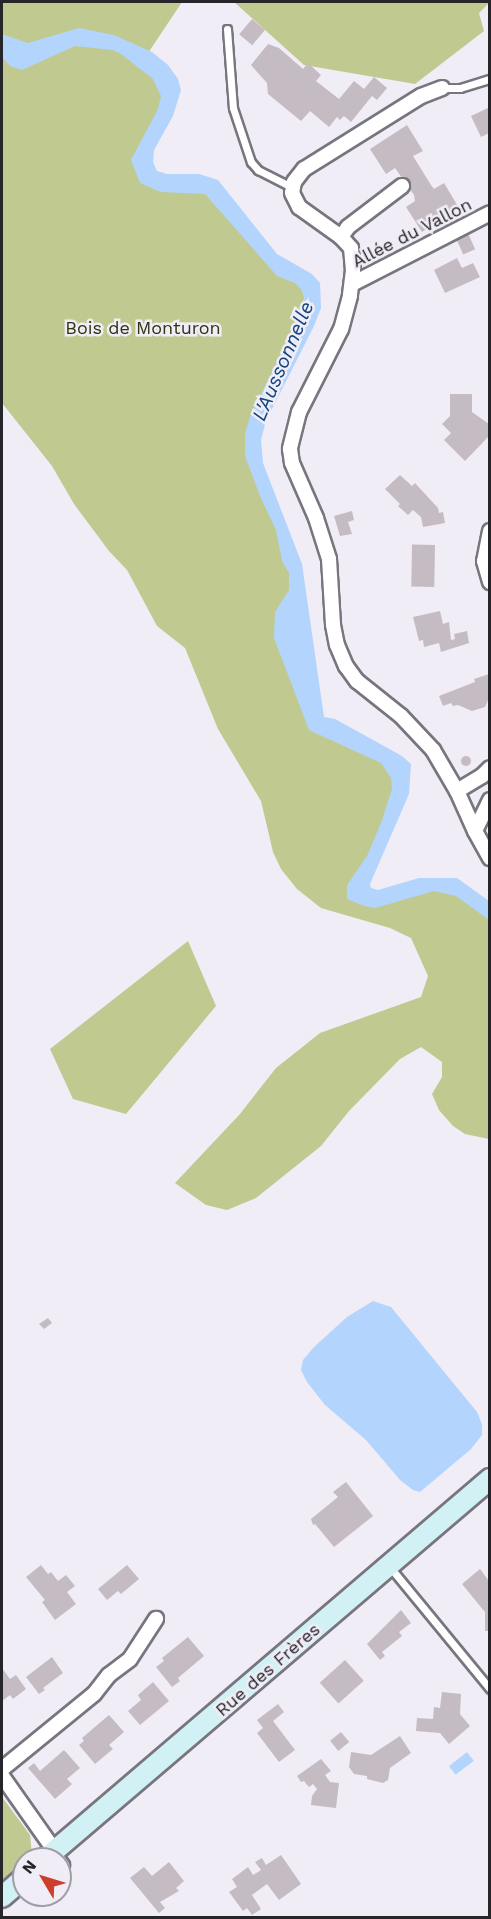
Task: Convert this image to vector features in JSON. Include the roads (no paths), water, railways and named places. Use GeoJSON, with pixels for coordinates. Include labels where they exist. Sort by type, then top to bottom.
{"type":"FeatureCollection","features":[{"type":"Feature","properties":{"kind":"main road","name":"Rue des Frères"},"geometry":{"type":"LineString","coordinates":[[68,1847],[489,1479]]}},
{"type":"Feature","properties":{"kind":"street"},"geometry":{"type":"LineString","coordinates":[[293,185],[304,169],[421,96],[442,88]]}},
{"type":"Feature","properties":{"kind":"street","name":"Allée du Vallon"},"geometry":{"type":"LineString","coordinates":[[293,185],[294,199],[299,207],[341,237],[352,253],[352,284],[340,329],[296,420],[290,449],[292,463],[316,518],[329,559],[333,625],[337,645],[345,666],[357,681],[401,716],[433,750],[457,791],[489,858]]}},
{"type":"Feature","properties":{"kind":"street"},"geometry":{"type":"LineString","coordinates":[[341,237],[348,227],[402,186]]}},
{"type":"Feature","properties":{"kind":"street","name":"Allée du Vallon"},"geometry":{"type":"LineString","coordinates":[[352,284],[489,213]]}},
{"type":"Feature","properties":{"kind":"street"},"geometry":{"type":"LineString","coordinates":[[489,531],[484,561],[489,582]]}},
{"type":"Feature","properties":{"kind":"street"},"geometry":{"type":"LineString","coordinates":[[457,791],[482,776],[489,768]]}},
{"type":"Feature","properties":{"kind":"street"},"geometry":{"type":"LineString","coordinates":[[475,831],[489,800]]}},
{"type":"Feature","properties":{"kind":"street"},"geometry":{"type":"LineString","coordinates":[[2,1769],[94,1694],[109,1675],[130,1659],[156,1619]]}},
{"type":"Feature","properties":{"kind":"street"},"geometry":{"type":"LineString","coordinates":[[2,1776],[48,1847]]}},
{"type":"Feature","properties":{"kind":"lane"},"geometry":{"type":"LineString","coordinates":[[227,29],[233,108],[250,162],[258,170],[293,185]]}},
{"type":"Feature","properties":{"kind":"lane"},"geometry":{"type":"LineString","coordinates":[[442,88],[460,88],[489,79]]}},
{"type":"Feature","properties":{"kind":"lane"},"geometry":{"type":"LineString","coordinates":[[389,1566],[489,1689]]}},
{"type":"Feature","properties":{"kind":"water","name":"L'Aussonnelle"},"geometry":{"type":"Polygon","coordinates":[[[79,28],[114,35],[152,52],[168,65],[178,79],[181,90],[173,116],[154,150],[153,162],[157,171],[167,174],[199,174],[218,180],[277,254],[312,274],[320,283],[321,308],[266,421],[261,440],[263,463],[302,564],[324,717],[335,719],[402,756],[411,764],[409,794],[370,884],[371,888],[378,890],[419,878],[457,878],[489,901],[489,920],[456,896],[434,891],[375,908],[347,899],[347,885],[367,856],[381,823],[392,789],[391,778],[381,763],[309,730],[274,638],[275,612],[289,590],[289,573],[282,561],[276,530],[245,456],[245,434],[250,417],[299,316],[304,297],[301,289],[295,283],[277,276],[205,194],[161,192],[140,183],[131,160],[158,109],[161,96],[153,79],[113,50],[75,46],[22,70],[10,66],[2,57],[2,34],[28,43],[79,28]]]}},
{"type":"Feature","properties":{"kind":"water"},"geometry":{"type":"Polygon","coordinates":[[[373,1301],[391,1307],[477,1412],[482,1424],[482,1435],[471,1449],[420,1492],[413,1490],[400,1480],[366,1440],[325,1405],[307,1382],[301,1370],[303,1360],[314,1347],[347,1317],[373,1301]]]}},
{"type":"Feature","properties":{"kind":"water"},"geometry":{"type":"Polygon","coordinates":[[[467,1752],[474,1761],[456,1775],[449,1766],[467,1752]]]}},
{"type":"Feature","properties":{"kind":"park label","name":"Bois de Monturon"},"geometry":{"type":"Point","coordinates":[143,328]}}]}
